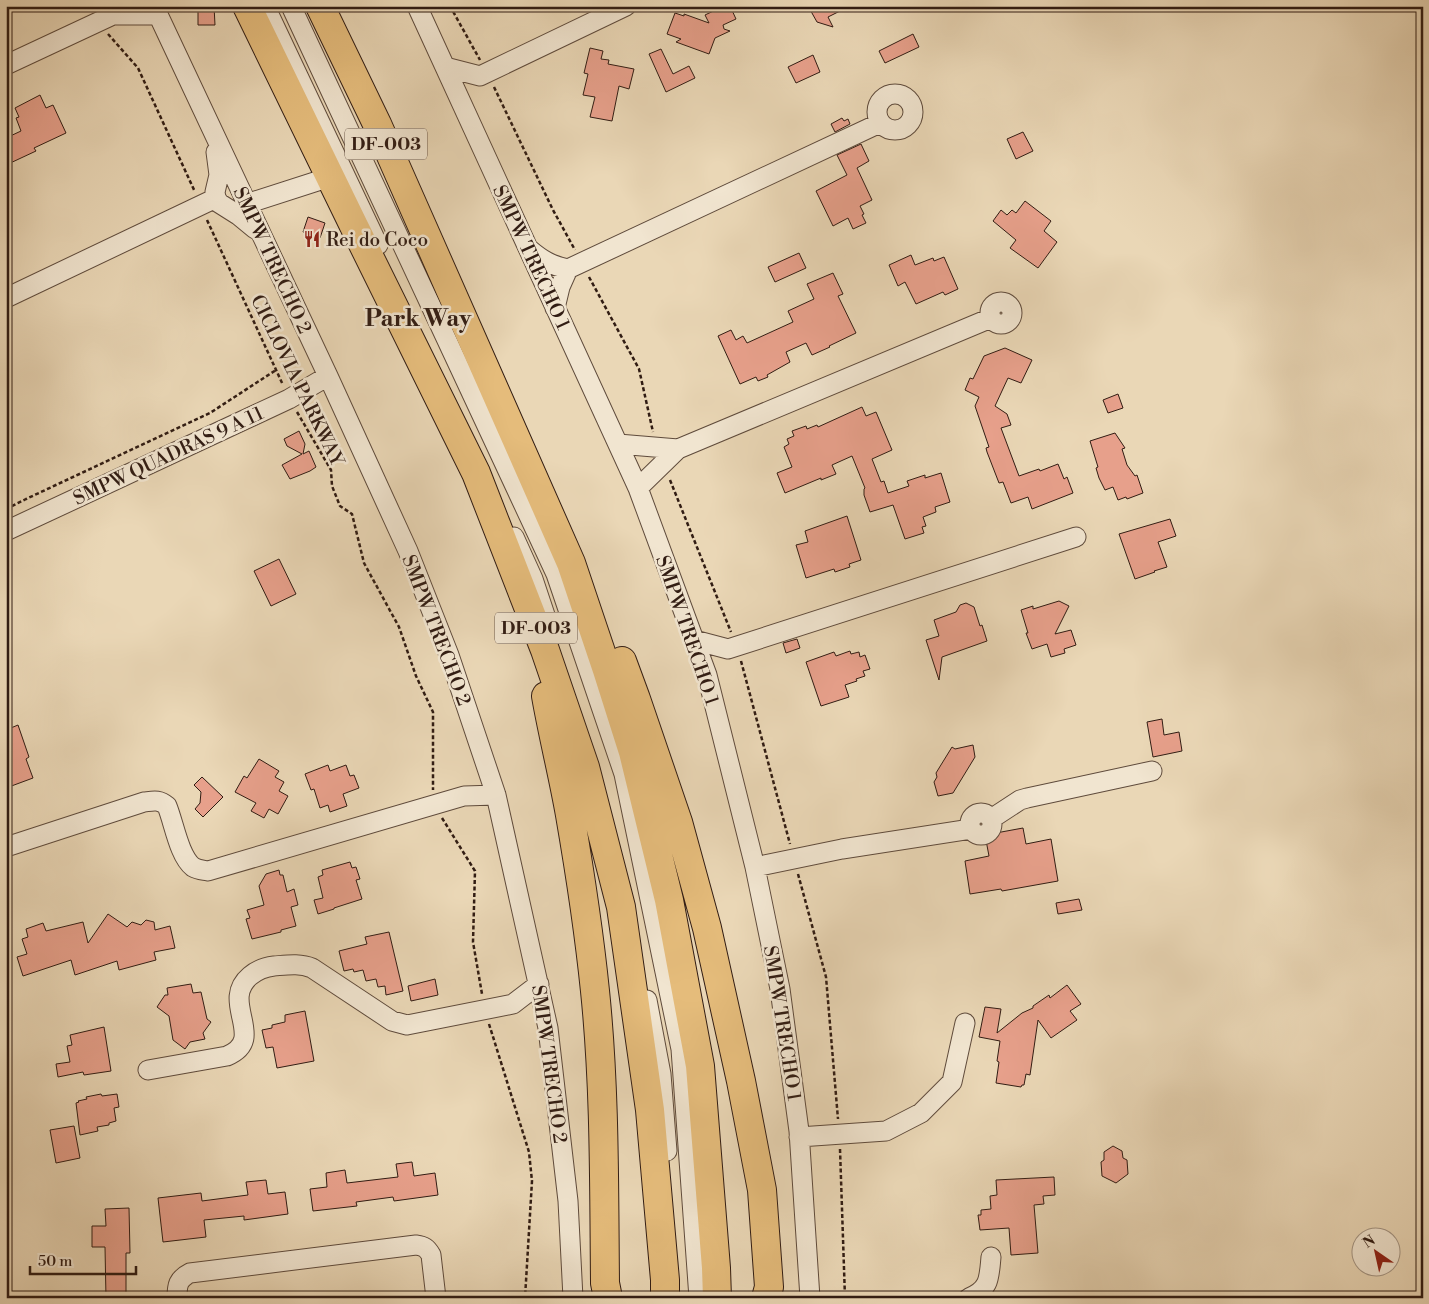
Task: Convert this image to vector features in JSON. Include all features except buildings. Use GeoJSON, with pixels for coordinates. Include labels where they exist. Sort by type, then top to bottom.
{"type":"FeatureCollection","features":[{"type":"Feature","properties":{"kind":"highway","name":"DF-003"},"geometry":{"type":"LineString","coordinates":[[247,6],[476,473],[545,650],[585,767],[621,907],[650,1110],[665,1298]]}},
{"type":"Feature","properties":{"kind":"highway","name":"DF-003"},"geometry":{"type":"LineString","coordinates":[[320,6],[377,124],[571,563],[607,670],[632,752],[669,900],[700,1066],[717,1298]]}},
{"type":"Feature","properties":{"kind":"highway"},"geometry":{"type":"LineString","coordinates":[[571,563],[596,603],[618,650],[681,832],[707,928],[741,1081],[762,1190],[768,1292]]}},
{"type":"Feature","properties":{"kind":"highway"},"geometry":{"type":"LineString","coordinates":[[545,650],[543,679],[580,874],[595,992],[602,1105],[605,1283],[608,1298]]}},
{"type":"Feature","properties":{"kind":"street"},"geometry":{"type":"LineString","coordinates":[[265,6],[449,394],[533,579],[568,685],[631,914],[661,1074],[679,1298]]}},
{"type":"Feature","properties":{"kind":"street"},"geometry":{"type":"LineString","coordinates":[[291,6],[556,574],[624,774],[681,1049],[698,1298]]}},
{"type":"Feature","properties":{"kind":"street","name":"SMPW TRECHO 1"},"geometry":{"type":"LineString","coordinates":[[417,6],[638,488],[707,675],[755,867],[780,989],[799,1137],[810,1298]]}},
{"type":"Feature","properties":{"kind":"street"},"geometry":{"type":"LineString","coordinates":[[463,108],[480,76],[626,6]]}},
{"type":"Feature","properties":{"kind":"street"},"geometry":{"type":"LineString","coordinates":[[6,65],[110,14],[156,10]]}},
{"type":"Feature","properties":{"kind":"street","name":"SMPW TRECHO 2"},"geometry":{"type":"LineString","coordinates":[[156,10],[408,551],[449,655],[496,795],[546,1014],[568,1201],[573,1298]]}},
{"type":"Feature","properties":{"kind":"street"},"geometry":{"type":"LineString","coordinates":[[445,67],[480,76]]}},
{"type":"Feature","properties":{"kind":"street"},"geometry":{"type":"LineString","coordinates":[[528,249],[553,266],[568,269],[880,123]]}},
{"type":"Feature","properties":{"kind":"street"},"geometry":{"type":"LineString","coordinates":[[6,298],[208,201],[215,192],[219,174],[213,133]]}},
{"type":"Feature","properties":{"kind":"street"},"geometry":{"type":"LineString","coordinates":[[246,204],[330,178]]}},
{"type":"Feature","properties":{"kind":"street"},"geometry":{"type":"LineString","coordinates":[[208,201],[219,203],[238,215],[261,235]]}},
{"type":"Feature","properties":{"kind":"street"},"geometry":{"type":"LineString","coordinates":[[555,308],[560,287],[568,269]]}},
{"type":"Feature","properties":{"kind":"street"},"geometry":{"type":"LineString","coordinates":[[638,488],[678,449],[991,318]]}},
{"type":"Feature","properties":{"kind":"street","name":"SMPW QUADRAS 9 A 11"},"geometry":{"type":"LineString","coordinates":[[6,531],[289,399],[328,376]]}},
{"type":"Feature","properties":{"kind":"street"},"geometry":{"type":"LineString","coordinates":[[618,444],[678,449]]}},
{"type":"Feature","properties":{"kind":"street"},"geometry":{"type":"LineString","coordinates":[[694,640],[728,649],[1076,537]]}},
{"type":"Feature","properties":{"kind":"street"},"geometry":{"type":"LineString","coordinates":[[707,675],[728,649]]}},
{"type":"Feature","properties":{"kind":"street"},"geometry":{"type":"LineString","coordinates":[[755,867],[842,850],[971,829],[970,820],[976,814],[984,814],[991,820],[1020,800],[1152,770]]}},
{"type":"Feature","properties":{"kind":"street"},"geometry":{"type":"LineString","coordinates":[[464,796],[488,771]]}},
{"type":"Feature","properties":{"kind":"street"},"geometry":{"type":"LineString","coordinates":[[6,847],[144,802],[156,800],[163,802],[167,806],[186,860],[199,870],[208,871],[433,804],[464,796],[496,795]]}},
{"type":"Feature","properties":{"kind":"street"},"geometry":{"type":"LineString","coordinates":[[148,1070],[227,1056],[237,1051],[244,1039],[238,999],[241,986],[253,974],[268,967],[289,964],[304,965],[312,968],[392,1021],[406,1025],[513,1004],[539,984]]}},
{"type":"Feature","properties":{"kind":"street"},"geometry":{"type":"LineString","coordinates":[[513,1004],[546,1014]]}},
{"type":"Feature","properties":{"kind":"street"},"geometry":{"type":"LineString","coordinates":[[799,1137],[886,1130],[921,1113],[952,1082],[965,1023]]}},
{"type":"Feature","properties":{"kind":"street"},"geometry":{"type":"LineString","coordinates":[[177,1298],[176,1286],[180,1280],[190,1273],[416,1245],[428,1249],[431,1255],[436,1298]]}},
{"type":"Feature","properties":{"kind":"street"},"geometry":{"type":"LineString","coordinates":[[969,1298],[978,1294],[989,1281],[991,1257]]}},
{"type":"Feature","properties":{"kind":"path","name":"CICLOVIA PARKWAY"},"geometry":{"type":"LineString","coordinates":[[110,14],[208,201],[289,399],[331,470],[332,486],[340,506],[352,514],[364,563],[399,627],[416,676],[433,712],[433,804]]}},
{"type":"Feature","properties":{"kind":"path"},"geometry":{"type":"LineString","coordinates":[[6,509],[34,494],[210,413],[276,370]]}},
{"type":"Feature","properties":{"kind":"path"},"geometry":{"type":"LineString","coordinates":[[433,804],[475,870],[473,942],[484,1011],[529,1152],[532,1181],[525,1298]]}},
{"type":"Feature","properties":{"kind":"place","name":"Rei do Coco"},"geometry":{"type":"Point","coordinates":[312,239]}},
{"type":"Feature","properties":{"kind":"district","name":"Park Way"},"geometry":{"type":"Point","coordinates":[418,318]}}]}
